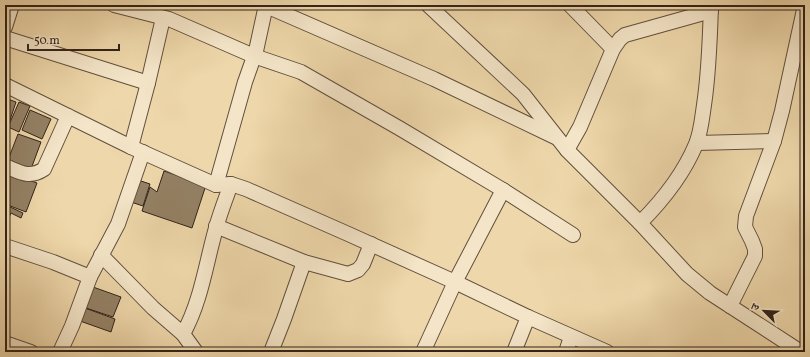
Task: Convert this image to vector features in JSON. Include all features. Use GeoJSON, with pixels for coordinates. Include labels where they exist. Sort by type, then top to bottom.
{"type":"FeatureCollection","features":[{"type":"Feature","properties":{"kind":"street"},"geometry":{"type":"LineString","coordinates":[[5,27],[12,5]]}},
{"type":"Feature","properties":{"kind":"street"},"geometry":{"type":"LineString","coordinates":[[114,5],[163,18],[254,56],[301,72],[504,190],[573,235]]}},
{"type":"Feature","properties":{"kind":"street"},"geometry":{"type":"LineString","coordinates":[[216,185],[245,82],[254,56],[266,5],[434,79],[558,139]]}},
{"type":"Feature","properties":{"kind":"street"},"geometry":{"type":"LineString","coordinates":[[428,5],[523,94],[567,150],[640,223],[687,274],[710,293],[801,352]]}},
{"type":"Feature","properties":{"kind":"street"},"geometry":{"type":"LineString","coordinates":[[730,306],[755,256],[755,249],[745,226],[746,216],[774,141],[789,81],[805,5]]}},
{"type":"Feature","properties":{"kind":"street"},"geometry":{"type":"LineString","coordinates":[[573,6],[614,49]]}},
{"type":"Feature","properties":{"kind":"street"},"geometry":{"type":"LineString","coordinates":[[567,150],[580,127],[614,49],[620,39],[625,35],[711,8],[707,86],[696,143],[678,176],[649,214],[640,223]]}},
{"type":"Feature","properties":{"kind":"street"},"geometry":{"type":"LineString","coordinates":[[60,352],[72,326],[90,277],[118,224],[137,150],[148,83],[163,18]]}},
{"type":"Feature","properties":{"kind":"street"},"geometry":{"type":"LineString","coordinates":[[5,38],[148,83]]}},
{"type":"Feature","properties":{"kind":"street"},"geometry":{"type":"LineString","coordinates":[[5,85],[137,150],[216,185],[232,184],[246,189],[371,244],[571,337],[607,352]]}},
{"type":"Feature","properties":{"kind":"street"},"geometry":{"type":"LineString","coordinates":[[5,166],[28,175],[37,174],[44,169],[68,116]]}},
{"type":"Feature","properties":{"kind":"street"},"geometry":{"type":"LineString","coordinates":[[696,143],[774,141]]}},
{"type":"Feature","properties":{"kind":"street"},"geometry":{"type":"LineString","coordinates":[[183,334],[189,323],[197,300],[216,226],[232,184]]}},
{"type":"Feature","properties":{"kind":"street"},"geometry":{"type":"LineString","coordinates":[[423,352],[455,282],[504,190]]}},
{"type":"Feature","properties":{"kind":"street"},"geometry":{"type":"LineString","coordinates":[[216,226],[304,262],[348,274],[358,270],[363,264],[371,244]]}},
{"type":"Feature","properties":{"kind":"street"},"geometry":{"type":"LineString","coordinates":[[5,246],[53,262],[90,277]]}},
{"type":"Feature","properties":{"kind":"street"},"geometry":{"type":"LineString","coordinates":[[101,255],[153,308],[183,334],[196,352]]}},
{"type":"Feature","properties":{"kind":"street"},"geometry":{"type":"LineString","coordinates":[[275,351],[304,262]]}},
{"type":"Feature","properties":{"kind":"street"},"geometry":{"type":"LineString","coordinates":[[514,352],[528,317]]}},
{"type":"Feature","properties":{"kind":"street"},"geometry":{"type":"LineString","coordinates":[[566,352],[571,337]]}},
{"type":"Feature","properties":{"kind":"street"},"geometry":{"type":"LineString","coordinates":[[5,343],[32,352]]}},
{"type":"Feature","properties":{"kind":"building"},"geometry":{"type":"Polygon","coordinates":[[[5,98],[16,102],[7,129],[5,128],[5,98]]]}},
{"type":"Feature","properties":{"kind":"building"},"geometry":{"type":"Polygon","coordinates":[[[19,102],[30,106],[19,132],[8,127],[19,102]]]}},
{"type":"Feature","properties":{"kind":"building"},"geometry":{"type":"Polygon","coordinates":[[[30,110],[51,119],[42,139],[22,130],[30,110]]]}},
{"type":"Feature","properties":{"kind":"building"},"geometry":{"type":"Polygon","coordinates":[[[18,134],[41,142],[31,169],[8,160],[18,134]]]}},
{"type":"Feature","properties":{"kind":"building"},"geometry":{"type":"Polygon","coordinates":[[[164,171],[206,185],[192,228],[142,211],[150,187],[157,192],[164,171]]]}},
{"type":"Feature","properties":{"kind":"building"},"geometry":{"type":"Polygon","coordinates":[[[5,172],[37,183],[26,212],[5,204],[5,172]]]}},
{"type":"Feature","properties":{"kind":"building"},"geometry":{"type":"Polygon","coordinates":[[[135,179],[150,184],[143,206],[128,201],[135,179]]]}},
{"type":"Feature","properties":{"kind":"building"},"geometry":{"type":"Polygon","coordinates":[[[8,206],[23,213],[21,218],[11,213],[7,221],[5,213],[8,206]]]}},
{"type":"Feature","properties":{"kind":"building"},"geometry":{"type":"Polygon","coordinates":[[[93,287],[121,297],[113,317],[86,308],[93,287]]]}},
{"type":"Feature","properties":{"kind":"building"},"geometry":{"type":"Polygon","coordinates":[[[85,308],[115,319],[111,332],[80,321],[85,308]]]}}]}
